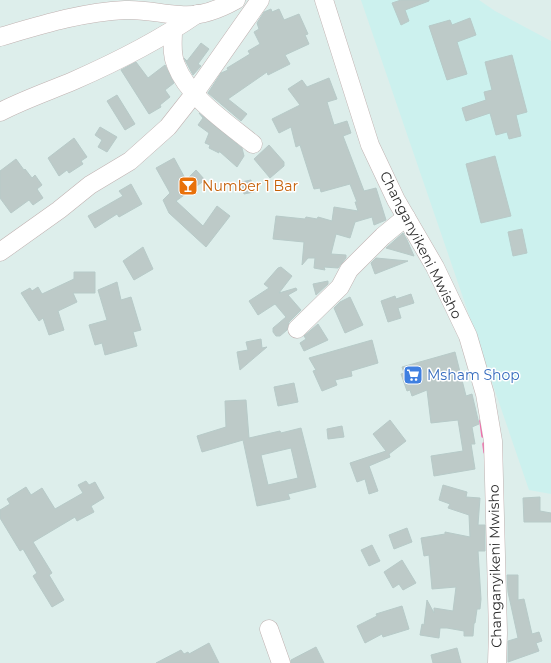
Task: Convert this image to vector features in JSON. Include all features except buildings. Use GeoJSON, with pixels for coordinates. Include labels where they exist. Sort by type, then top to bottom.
{"type":"FeatureCollection","features":[{"type":"Feature","properties":{"kind":"street"},"geometry":{"type":"LineString","coordinates":[[0,37],[68,17],[126,10],[162,12],[181,15],[197,14],[216,9],[236,0]]}},
{"type":"Feature","properties":{"kind":"street"},"geometry":{"type":"LineString","coordinates":[[0,252],[59,210],[90,185],[130,161],[168,127],[194,94],[260,0]]}},
{"type":"Feature","properties":{"kind":"street","name":"Changanyikeni Mwisho"},"geometry":{"type":"LineString","coordinates":[[324,0],[370,145],[396,200],[435,267],[468,336],[485,394],[493,441],[498,632],[497,663]]}},
{"type":"Feature","properties":{"kind":"street"},"geometry":{"type":"LineString","coordinates":[[0,112],[74,80],[173,31],[197,14]]}},
{"type":"Feature","properties":{"kind":"street"},"geometry":{"type":"LineString","coordinates":[[173,31],[172,49],[175,63],[181,76],[194,94],[253,144]]}},
{"type":"Feature","properties":{"kind":"street"},"geometry":{"type":"LineString","coordinates":[[297,329],[340,287],[349,270],[382,236],[406,217]]}},
{"type":"Feature","properties":{"kind":"street"},"geometry":{"type":"LineString","coordinates":[[269,629],[281,663]]}},
{"type":"Feature","properties":{"kind":"shaded area"},"geometry":{"type":"Polygon","coordinates":[[[361,0],[479,0],[495,11],[551,41],[551,494],[529,490],[361,0]]]}},
{"type":"Feature","properties":{"kind":"waterway"},"geometry":{"type":"LineString","coordinates":[[481,421],[483,436]]}},
{"type":"Feature","properties":{"kind":"waterway"},"geometry":{"type":"LineString","coordinates":[[484,444],[485,452]]}},
{"type":"Feature","properties":{"kind":"place","name":"Number 1 Bar"},"geometry":{"type":"Point","coordinates":[188,186]}},
{"type":"Feature","properties":{"kind":"place","name":"Msham Shop"},"geometry":{"type":"Point","coordinates":[413,375]}}]}
